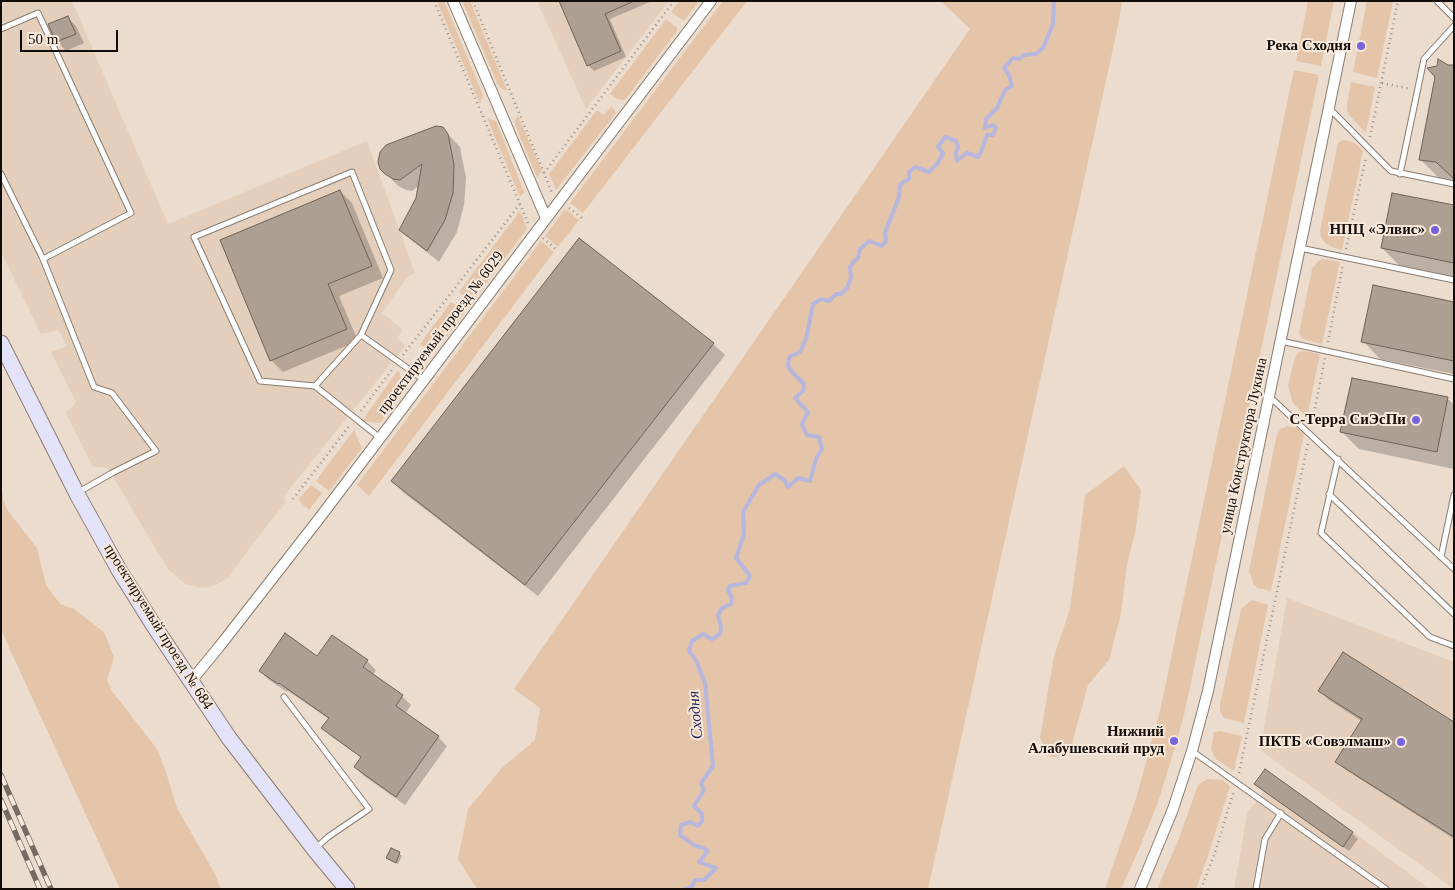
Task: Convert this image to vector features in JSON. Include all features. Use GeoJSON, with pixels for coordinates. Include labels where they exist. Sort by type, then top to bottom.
{"type":"FeatureCollection","features":[{"type":"Feature","properties":{"kind":"street"},"geometry":{"type":"LineString","coordinates":[[453,1],[546,218]]}},
{"type":"Feature","properties":{"kind":"street","name":"проектируемый проезд № 6029"},"geometry":{"type":"LineString","coordinates":[[191,681],[380,438],[711,1]]}},
{"type":"Feature","properties":{"kind":"street","name":"улица Конструктора Лукина"},"geometry":{"type":"LineString","coordinates":[[1140,889],[1173,810],[1192,751],[1208,691],[1351,1]]}},
{"type":"Feature","properties":{"kind":"street","name":"проектируемый проезд № 684"},"geometry":{"type":"LineString","coordinates":[[1,343],[76,494],[119,570],[229,738],[347,889]]}},
{"type":"Feature","properties":{"kind":"lane"},"geometry":{"type":"LineString","coordinates":[[1437,1],[1454,18]]}},
{"type":"Feature","properties":{"kind":"lane"},"geometry":{"type":"LineString","coordinates":[[1,29],[38,13],[131,213],[43,259]]}},
{"type":"Feature","properties":{"kind":"lane"},"geometry":{"type":"LineString","coordinates":[[1400,174],[1424,59],[1454,26]]}},
{"type":"Feature","properties":{"kind":"lane"},"geometry":{"type":"LineString","coordinates":[[1329,107],[1391,171],[1454,184]]}},
{"type":"Feature","properties":{"kind":"lane"},"geometry":{"type":"LineString","coordinates":[[315,386],[361,335],[391,270],[352,172],[194,236],[260,381],[315,386],[380,438]]}},
{"type":"Feature","properties":{"kind":"lane"},"geometry":{"type":"LineString","coordinates":[[1,174],[43,259],[94,387],[112,393],[156,451],[76,494]]}},
{"type":"Feature","properties":{"kind":"lane"},"geometry":{"type":"LineString","coordinates":[[1300,248],[1454,280]]}},
{"type":"Feature","properties":{"kind":"lane"},"geometry":{"type":"LineString","coordinates":[[361,335],[424,380]]}},
{"type":"Feature","properties":{"kind":"lane"},"geometry":{"type":"LineString","coordinates":[[1281,341],[1454,379]]}},
{"type":"Feature","properties":{"kind":"lane"},"geometry":{"type":"LineString","coordinates":[[1270,397],[1454,569]]}},
{"type":"Feature","properties":{"kind":"lane"},"geometry":{"type":"LineString","coordinates":[[1338,459],[1321,533],[1430,637],[1454,646]]}},
{"type":"Feature","properties":{"kind":"lane"},"geometry":{"type":"LineString","coordinates":[[1329,494],[1454,614]]}},
{"type":"Feature","properties":{"kind":"lane"},"geometry":{"type":"LineString","coordinates":[[1441,557],[1454,495]]}},
{"type":"Feature","properties":{"kind":"lane"},"geometry":{"type":"LineString","coordinates":[[284,697],[369,809],[314,849]]}},
{"type":"Feature","properties":{"kind":"lane"},"geometry":{"type":"LineString","coordinates":[[1192,751],[1386,889]]}},
{"type":"Feature","properties":{"kind":"lane"},"geometry":{"type":"LineString","coordinates":[[1256,889],[1265,838],[1281,813]]}},
{"type":"Feature","properties":{"kind":"path"},"geometry":{"type":"LineString","coordinates":[[434,1],[530,227]]}},
{"type":"Feature","properties":{"kind":"path"},"geometry":{"type":"LineString","coordinates":[[472,1],[552,193]]}},
{"type":"Feature","properties":{"kind":"path"},"geometry":{"type":"LineString","coordinates":[[544,173],[674,1]]}},
{"type":"Feature","properties":{"kind":"path"},"geometry":{"type":"LineString","coordinates":[[1201,889],[1214,855],[1236,782],[1310,433],[1344,257],[1398,1]]}},
{"type":"Feature","properties":{"kind":"path"},"geometry":{"type":"LineString","coordinates":[[1381,83],[1417,90]]}},
{"type":"Feature","properties":{"kind":"path"},"geometry":{"type":"LineString","coordinates":[[293,499],[520,204]]}},
{"type":"Feature","properties":{"kind":"path"},"geometry":{"type":"LineString","coordinates":[[566,206],[583,219]]}},
{"type":"Feature","properties":{"kind":"path"},"geometry":{"type":"LineString","coordinates":[[542,237],[558,251]]}},
{"type":"Feature","properties":{"kind":"shaded area"},"geometry":{"type":"Polygon","coordinates":[[[1,1],[72,1],[168,224],[367,141],[415,273],[407,277],[382,313],[403,330],[397,338],[405,346],[284,496],[286,502],[229,577],[216,585],[204,588],[185,584],[167,568],[108,468],[93,467],[66,413],[76,402],[51,352],[67,346],[58,330],[41,334],[1,252],[1,1]]]}},
{"type":"Feature","properties":{"kind":"shaded area"},"geometry":{"type":"Polygon","coordinates":[[[437,1],[444,1],[483,95],[480,104],[437,1]]]}},
{"type":"Feature","properties":{"kind":"shaded area"},"geometry":{"type":"Polygon","coordinates":[[[462,1],[470,1],[507,90],[502,89],[498,85],[462,1]]]}},
{"type":"Feature","properties":{"kind":"shaded area"},"geometry":{"type":"Polygon","coordinates":[[[537,1],[669,1],[586,109],[537,1]]]}},
{"type":"Feature","properties":{"kind":"shaded area"},"geometry":{"type":"Polygon","coordinates":[[[679,1],[699,1],[684,21],[671,12],[679,1]]]}},
{"type":"Feature","properties":{"kind":"shaded area"},"geometry":{"type":"Polygon","coordinates":[[[723,1],[747,1],[583,213],[570,203],[723,1]]]}},
{"type":"Feature","properties":{"kind":"shaded area"},"geometry":{"type":"Polygon","coordinates":[[[941,1],[1122,1],[928,889],[479,889],[475,886],[458,859],[468,809],[502,768],[535,740],[540,708],[514,689],[970,29],[941,1]]]}},
{"type":"Feature","properties":{"kind":"shaded area"},"geometry":{"type":"Polygon","coordinates":[[[1308,1],[1334,1],[1321,66],[1296,61],[1308,1]]]}},
{"type":"Feature","properties":{"kind":"shaded area"},"geometry":{"type":"Polygon","coordinates":[[[1367,1],[1393,1],[1377,78],[1353,72],[1367,1]]]}},
{"type":"Feature","properties":{"kind":"shaded area"},"geometry":{"type":"Polygon","coordinates":[[[666,19],[677,28],[677,31],[625,100],[617,99],[610,94],[666,19]]]}},
{"type":"Feature","properties":{"kind":"shaded area"},"geometry":{"type":"Polygon","coordinates":[[[1294,70],[1319,75],[1184,715],[1157,805],[1136,856],[1121,889],[1105,889],[1136,799],[1160,711],[1294,70]]]}},
{"type":"Feature","properties":{"kind":"shaded area"},"geometry":{"type":"Polygon","coordinates":[[[1351,82],[1375,87],[1366,133],[1349,115],[1347,110],[1351,82]]]}},
{"type":"Feature","properties":{"kind":"shaded area"},"geometry":{"type":"Polygon","coordinates":[[[612,106],[616,113],[556,190],[549,174],[597,110],[604,115],[612,106]]]}},
{"type":"Feature","properties":{"kind":"shaded area"},"geometry":{"type":"Polygon","coordinates":[[[518,116],[542,171],[537,177],[515,125],[515,120],[518,116]]]}},
{"type":"Feature","properties":{"kind":"shaded area"},"geometry":{"type":"Polygon","coordinates":[[[487,118],[496,121],[524,192],[520,197],[487,118]]]}},
{"type":"Feature","properties":{"kind":"shaded area"},"geometry":{"type":"Polygon","coordinates":[[[1344,140],[1355,143],[1363,151],[1342,250],[1325,243],[1320,231],[1337,147],[1339,142],[1344,140]]]}},
{"type":"Feature","properties":{"kind":"shaded area"},"geometry":{"type":"Polygon","coordinates":[[[565,209],[579,220],[558,247],[545,236],[565,209]]]}},
{"type":"Feature","properties":{"kind":"shaded area"},"geometry":{"type":"Polygon","coordinates":[[[520,211],[527,229],[474,299],[469,300],[459,292],[520,211]]]}},
{"type":"Feature","properties":{"kind":"shaded area"},"geometry":{"type":"Polygon","coordinates":[[[541,241],[554,252],[369,496],[357,485],[541,241]]]}},
{"type":"Feature","properties":{"kind":"shaded area"},"geometry":{"type":"Polygon","coordinates":[[[1323,259],[1340,262],[1322,344],[1302,338],[1299,333],[1312,269],[1318,261],[1323,259]]]}},
{"type":"Feature","properties":{"kind":"shaded area"},"geometry":{"type":"Polygon","coordinates":[[[451,302],[464,313],[433,354],[420,344],[451,302]]]}},
{"type":"Feature","properties":{"kind":"shaded area"},"geometry":{"type":"Polygon","coordinates":[[[1299,352],[1320,354],[1307,418],[1293,403],[1288,385],[1295,357],[1299,352]]]}},
{"type":"Feature","properties":{"kind":"shaded area"},"geometry":{"type":"Polygon","coordinates":[[[398,370],[406,389],[380,423],[362,421],[398,370]]]}},
{"type":"Feature","properties":{"kind":"shaded area"},"geometry":{"type":"Polygon","coordinates":[[[1287,426],[1298,428],[1304,434],[1271,591],[1254,585],[1249,571],[1277,434],[1287,426]]]}},
{"type":"Feature","properties":{"kind":"shaded area"},"geometry":{"type":"Polygon","coordinates":[[[354,430],[362,448],[329,491],[316,481],[354,430]]]}},
{"type":"Feature","properties":{"kind":"shaded area"},"geometry":{"type":"Polygon","coordinates":[[[1124,466],[1141,490],[1135,534],[1127,564],[1121,614],[1109,660],[1088,685],[1069,755],[1050,757],[1040,738],[1054,656],[1070,609],[1085,495],[1124,466]]]}},
{"type":"Feature","properties":{"kind":"shaded area"},"geometry":{"type":"Polygon","coordinates":[[[1,478],[3,499],[8,511],[37,548],[46,585],[60,604],[74,609],[104,632],[114,657],[107,680],[112,691],[157,749],[177,808],[215,874],[221,889],[120,889],[1,630],[1,478]]]}},
{"type":"Feature","properties":{"kind":"shaded area"},"geometry":{"type":"Polygon","coordinates":[[[311,485],[322,493],[309,510],[298,500],[311,485]]]}},
{"type":"Feature","properties":{"kind":"shaded area"},"geometry":{"type":"Polygon","coordinates":[[[1287,598],[1454,662],[1454,889],[1260,750],[1287,598]]]}},
{"type":"Feature","properties":{"kind":"shaded area"},"geometry":{"type":"Polygon","coordinates":[[[1252,600],[1268,605],[1244,723],[1224,718],[1220,711],[1220,704],[1241,609],[1252,600]]]}},
{"type":"Feature","properties":{"kind":"shaded area"},"geometry":{"type":"Polygon","coordinates":[[[1220,731],[1242,736],[1234,771],[1216,759],[1211,750],[1214,732],[1220,731]]]}},
{"type":"Feature","properties":{"kind":"shaded area"},"geometry":{"type":"Polygon","coordinates":[[[1265,769],[1430,889],[1234,889],[1247,813],[1264,791],[1254,784],[1265,769]]]}},
{"type":"Feature","properties":{"kind":"shaded area"},"geometry":{"type":"Polygon","coordinates":[[[1207,779],[1222,780],[1230,786],[1196,889],[1157,889],[1178,841],[1198,785],[1207,779]]]}},
{"type":"Feature","properties":{"kind":"building"},"geometry":{"type":"Polygon","coordinates":[[[559,1],[634,1],[605,14],[621,51],[587,66],[559,1]]]}},
{"type":"Feature","properties":{"kind":"building"},"geometry":{"type":"Polygon","coordinates":[[[68,16],[76,34],[56,42],[48,24],[68,16]]]}},
{"type":"Feature","properties":{"kind":"building"},"geometry":{"type":"Polygon","coordinates":[[[1438,59],[1448,65],[1454,65],[1454,179],[1436,162],[1419,160],[1435,77],[1427,68],[1437,66],[1438,59]]]}},
{"type":"Feature","properties":{"kind":"building"},"geometry":{"type":"Polygon","coordinates":[[[436,126],[443,127],[448,134],[454,165],[453,193],[445,220],[427,251],[399,230],[416,198],[422,164],[400,180],[393,179],[385,174],[380,169],[378,162],[380,152],[386,145],[436,126]]]}},
{"type":"Feature","properties":{"kind":"building"},"geometry":{"type":"Polygon","coordinates":[[[340,190],[372,266],[328,284],[347,329],[270,361],[220,240],[340,190]]]}},
{"type":"Feature","properties":{"kind":"building"},"geometry":{"type":"Polygon","coordinates":[[[1392,193],[1454,205],[1454,263],[1381,248],[1392,193]]]}},
{"type":"Feature","properties":{"kind":"building"},"geometry":{"type":"Polygon","coordinates":[[[579,238],[714,343],[525,585],[391,481],[579,238]]]}},
{"type":"Feature","properties":{"kind":"building"},"geometry":{"type":"Polygon","coordinates":[[[1373,285],[1454,302],[1454,361],[1361,342],[1373,285]]]}},
{"type":"Feature","properties":{"kind":"building"},"geometry":{"type":"Polygon","coordinates":[[[1352,378],[1448,397],[1437,452],[1340,432],[1352,378]]]}},
{"type":"Feature","properties":{"kind":"building"},"geometry":{"type":"Polygon","coordinates":[[[285,633],[317,656],[332,635],[368,660],[363,667],[403,695],[396,706],[439,736],[396,797],[354,767],[361,757],[321,728],[329,718],[259,671],[285,633]]]}},
{"type":"Feature","properties":{"kind":"building","name":"ПКТБ «Совэлмаш»"},"geometry":{"type":"Polygon","coordinates":[[[1343,652],[1454,722],[1454,837],[1335,762],[1362,719],[1318,691],[1343,652]]]}},
{"type":"Feature","properties":{"kind":"building"},"geometry":{"type":"Polygon","coordinates":[[[1265,769],[1353,832],[1343,847],[1254,784],[1265,769]]]}},
{"type":"Feature","properties":{"kind":"building"},"geometry":{"type":"Polygon","coordinates":[[[391,848],[400,852],[396,863],[386,858],[391,848]]]}},
{"type":"Feature","properties":{"kind":"waterway","name":"Сходня"},"geometry":{"type":"LineString","coordinates":[[685,889],[692,887],[695,880],[704,880],[716,868],[699,862],[708,851],[695,846],[680,835],[681,825],[690,822],[698,826],[702,821],[702,814],[694,806],[704,790],[701,783],[713,766],[705,683],[696,660],[689,651],[692,641],[703,634],[712,639],[720,634],[721,627],[718,615],[722,608],[731,604],[732,598],[728,590],[730,586],[746,583],[750,576],[736,558],[744,534],[743,512],[759,485],[775,474],[784,480],[788,487],[798,478],[810,481],[816,459],[822,449],[819,437],[807,435],[802,424],[808,412],[795,398],[803,391],[804,384],[788,366],[789,357],[800,352],[806,339],[813,304],[821,299],[829,301],[836,294],[841,294],[847,288],[851,278],[850,267],[858,258],[860,249],[869,241],[882,246],[886,241],[885,233],[899,197],[900,186],[909,179],[909,172],[915,167],[929,172],[938,163],[943,153],[938,147],[945,137],[956,141],[958,146],[956,153],[957,161],[967,153],[978,157],[987,135],[993,135],[996,128],[993,125],[985,128],[986,119],[997,108],[1005,90],[1012,86],[1009,75],[1004,68],[1013,58],[1019,59],[1024,55],[1036,54],[1043,48],[1053,24],[1054,1]]}},
{"type":"Feature","properties":{"kind":"railway"},"geometry":{"type":"LineString","coordinates":[[1,775],[51,889]]}},
{"type":"Feature","properties":{"kind":"railway"},"geometry":{"type":"LineString","coordinates":[[1,800],[40,889]]}},
{"type":"Feature","properties":{"kind":"place","name":"Река Сходня"},"geometry":{"type":"Point","coordinates":[1361,46]}},
{"type":"Feature","properties":{"kind":"place","name":"НПЦ «Элвис»"},"geometry":{"type":"Point","coordinates":[1435,230]}},
{"type":"Feature","properties":{"kind":"place","name":"С-Терра СиЭсПи"},"geometry":{"type":"Point","coordinates":[1416,420]}},
{"type":"Feature","properties":{"kind":"place","name":"Нижний Алабушевский пруд"},"geometry":{"type":"Point","coordinates":[1174,741]}},
{"type":"Feature","properties":{"kind":"place","name":"ПКТБ «Совэлмаш»"},"geometry":{"type":"Point","coordinates":[1401,742]}}]}
